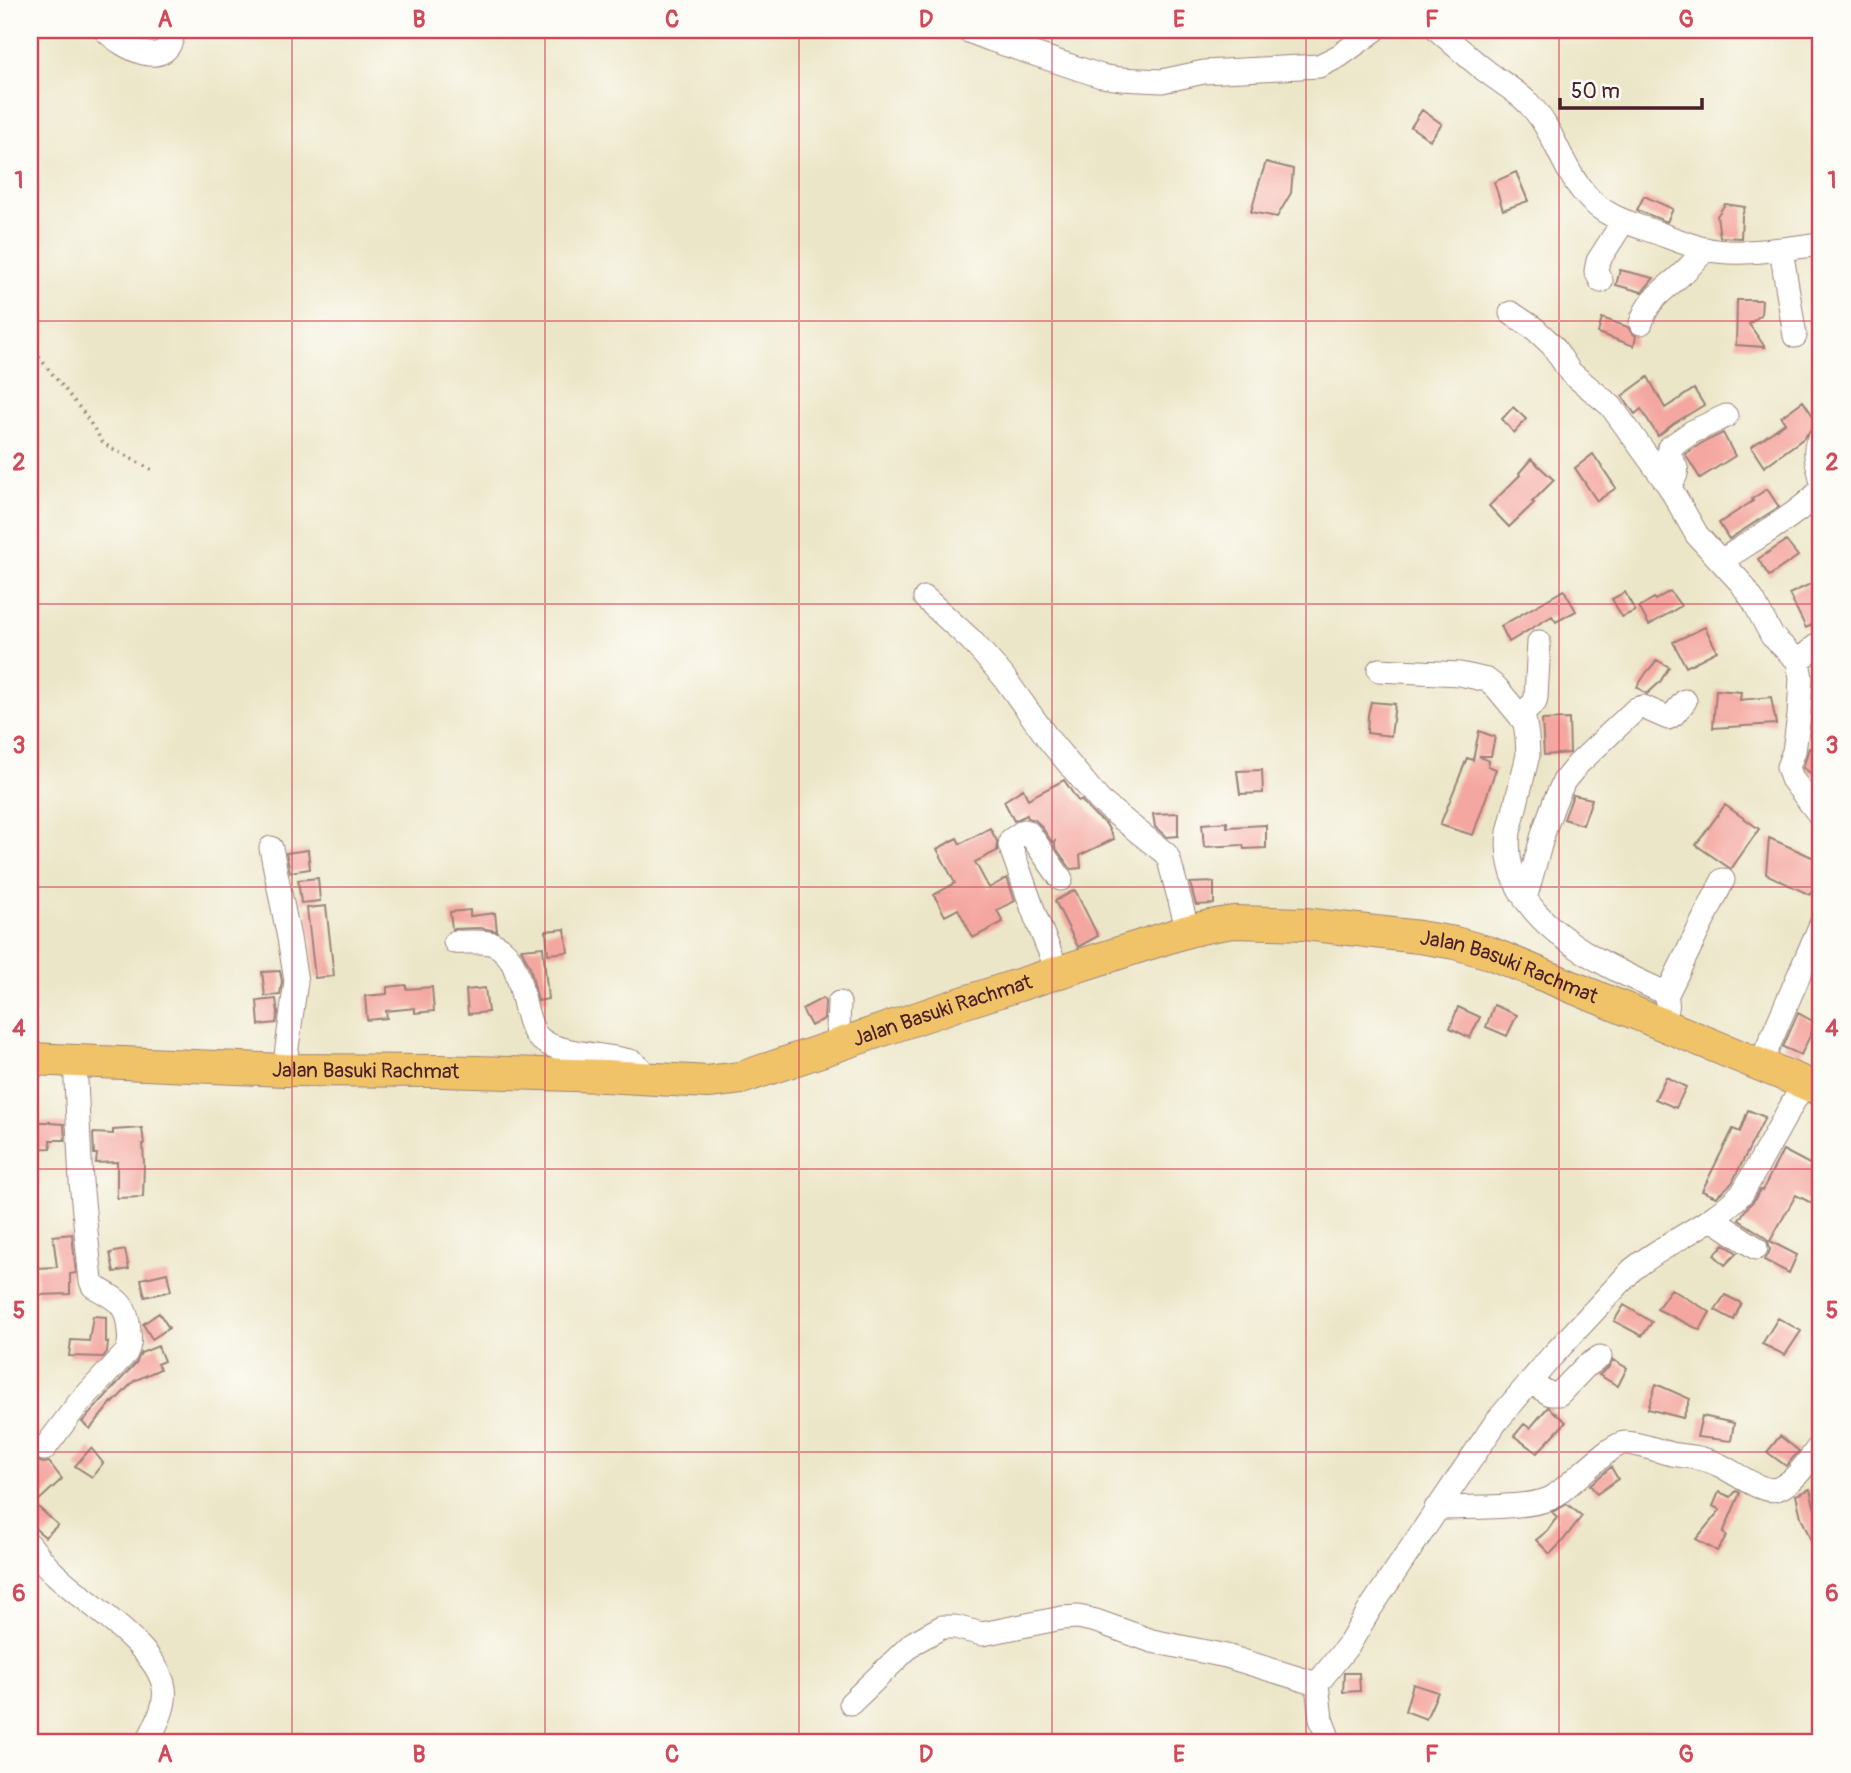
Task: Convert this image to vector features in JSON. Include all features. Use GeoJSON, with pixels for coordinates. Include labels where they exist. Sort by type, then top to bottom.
{"type":"FeatureCollection","features":[{"type":"Feature","properties":{"kind":"highway","name":"Jalan Basuki Rachmat"},"geometry":{"type":"LineString","coordinates":[[30,1059],[284,1070],[605,1076],[708,1082],[741,1078],[1188,931],[1233,922],[1286,922],[1393,933],[1455,943],[1490,953],[1663,1010],[1760,1065],[1812,1087]]}},
{"type":"Feature","properties":{"kind":"street"},"geometry":{"type":"LineString","coordinates":[[105,30],[126,45],[153,55],[167,48],[173,30]]}},
{"type":"Feature","properties":{"kind":"street"},"geometry":{"type":"LineString","coordinates":[[966,30],[994,35],[1101,76],[1155,81],[1204,72],[1319,66],[1339,56],[1375,30]]}},
{"type":"Feature","properties":{"kind":"street"},"geometry":{"type":"LineString","coordinates":[[1438,30],[1528,103],[1542,120],[1576,184],[1594,204],[1623,222],[1706,249],[1721,251],[1781,249],[1821,244]]}},
{"type":"Feature","properties":{"kind":"street"},"geometry":{"type":"LineString","coordinates":[[1601,281],[1596,271],[1598,261],[1623,222]]}},
{"type":"Feature","properties":{"kind":"street"},"geometry":{"type":"LineString","coordinates":[[1642,323],[1649,303],[1706,249]]}},
{"type":"Feature","properties":{"kind":"street"},"geometry":{"type":"LineString","coordinates":[[1781,249],[1796,336]]}},
{"type":"Feature","properties":{"kind":"street"},"geometry":{"type":"LineString","coordinates":[[1511,313],[1535,329],[1553,346],[1570,372],[1611,406],[1669,486],[1697,535],[1754,601],[1772,636],[1798,661],[1801,678],[1800,716],[1794,751],[1788,767],[1792,779],[1821,817]]}},
{"type":"Feature","properties":{"kind":"street"},"geometry":{"type":"LineString","coordinates":[[1669,486],[1677,473],[1669,455],[1669,448],[1679,439],[1726,416]]}},
{"type":"Feature","properties":{"kind":"street"},"geometry":{"type":"LineString","coordinates":[[1821,438],[1815,449],[1821,479]]}},
{"type":"Feature","properties":{"kind":"street"},"geometry":{"type":"LineString","coordinates":[[1721,561],[1815,498],[1821,487]]}},
{"type":"Feature","properties":{"kind":"street"},"geometry":{"type":"LineString","coordinates":[[925,598],[971,640],[1003,676],[1049,740],[1100,801],[1166,854],[1188,931]]}},
{"type":"Feature","properties":{"kind":"street"},"geometry":{"type":"LineString","coordinates":[[1520,716],[1535,702],[1539,642]]}},
{"type":"Feature","properties":{"kind":"street"},"geometry":{"type":"LineString","coordinates":[[1798,661],[1821,642]]}},
{"type":"Feature","properties":{"kind":"street"},"geometry":{"type":"LineString","coordinates":[[1379,670],[1460,674],[1487,680],[1496,687],[1525,723],[1527,737],[1528,755],[1507,844],[1512,874],[1525,899],[1544,921],[1606,966],[1661,991],[1663,1010]]}},
{"type":"Feature","properties":{"kind":"street"},"geometry":{"type":"LineString","coordinates":[[1525,899],[1544,831],[1564,781],[1577,765],[1636,709],[1643,707],[1668,718],[1685,701]]}},
{"type":"Feature","properties":{"kind":"street"},"geometry":{"type":"LineString","coordinates":[[1058,972],[1010,845],[1011,840],[1024,831],[1029,833],[1061,879]]}},
{"type":"Feature","properties":{"kind":"street"},"geometry":{"type":"LineString","coordinates":[[271,848],[296,981],[284,1070]]}},
{"type":"Feature","properties":{"kind":"street"},"geometry":{"type":"LineString","coordinates":[[1663,1010],[1723,880]]}},
{"type":"Feature","properties":{"kind":"street"},"geometry":{"type":"LineString","coordinates":[[1760,1065],[1821,924]]}},
{"type":"Feature","properties":{"kind":"street"},"geometry":{"type":"LineString","coordinates":[[455,942],[491,943],[507,954],[514,964],[531,1028],[540,1039],[547,1044],[573,1051],[633,1062],[640,1068],[645,1079]]}},
{"type":"Feature","properties":{"kind":"street"},"geometry":{"type":"LineString","coordinates":[[839,1003],[838,1028],[849,1042]]}},
{"type":"Feature","properties":{"kind":"street"},"geometry":{"type":"LineString","coordinates":[[44,1449],[78,1404],[126,1353],[130,1342],[126,1311],[121,1304],[93,1286],[91,1280],[81,1182],[75,1061]]}},
{"type":"Feature","properties":{"kind":"street"},"geometry":{"type":"LineString","coordinates":[[1330,1743],[1321,1719],[1317,1684],[1350,1643],[1436,1508],[1496,1422],[1632,1270],[1646,1258],[1712,1219],[1743,1192],[1812,1087]]}},
{"type":"Feature","properties":{"kind":"street"},"geometry":{"type":"LineString","coordinates":[[1712,1219],[1756,1248]]}},
{"type":"Feature","properties":{"kind":"street"},"geometry":{"type":"LineString","coordinates":[[1530,1382],[1550,1394],[1559,1394],[1585,1367],[1600,1357]]}},
{"type":"Feature","properties":{"kind":"street"},"geometry":{"type":"LineString","coordinates":[[1436,1508],[1506,1506],[1548,1499],[1609,1450],[1623,1443],[1701,1458],[1773,1490],[1791,1479],[1821,1444]]}},
{"type":"Feature","properties":{"kind":"street"},"geometry":{"type":"LineString","coordinates":[[30,1545],[54,1573],[123,1630],[160,1674],[164,1685],[163,1707],[147,1743]]}},
{"type":"Feature","properties":{"kind":"street"},"geometry":{"type":"LineString","coordinates":[[851,1703],[913,1643],[942,1627],[955,1627],[982,1634],[1041,1621],[1078,1617],[1152,1641],[1226,1656],[1317,1684]]}},
{"type":"Feature","properties":{"kind":"path"},"geometry":{"type":"LineString","coordinates":[[30,346],[83,412],[104,444],[156,472]]}},
{"type":"Feature","properties":{"kind":"building"},"geometry":{"type":"Polygon","coordinates":[[[1422,110],[1442,124],[1430,140],[1411,127],[1422,110]]]}},
{"type":"Feature","properties":{"kind":"building"},"geometry":{"type":"Polygon","coordinates":[[[1266,162],[1293,169],[1291,193],[1277,217],[1251,212],[1266,162]]]}},
{"type":"Feature","properties":{"kind":"building"},"geometry":{"type":"Polygon","coordinates":[[[1516,172],[1528,201],[1503,210],[1494,182],[1516,172]]]}},
{"type":"Feature","properties":{"kind":"building"},"geometry":{"type":"Polygon","coordinates":[[[1644,196],[1673,209],[1667,222],[1637,210],[1644,196]]]}},
{"type":"Feature","properties":{"kind":"building"},"geometry":{"type":"Polygon","coordinates":[[[1725,204],[1745,207],[1741,238],[1720,237],[1717,216],[1725,204]]]}},
{"type":"Feature","properties":{"kind":"building"},"geometry":{"type":"Polygon","coordinates":[[[1620,270],[1654,278],[1642,292],[1616,285],[1620,270]]]}},
{"type":"Feature","properties":{"kind":"building"},"geometry":{"type":"Polygon","coordinates":[[[1737,300],[1762,300],[1761,315],[1749,324],[1765,347],[1736,345],[1737,300]]]}},
{"type":"Feature","properties":{"kind":"building"},"geometry":{"type":"Polygon","coordinates":[[[1602,318],[1628,327],[1636,336],[1634,346],[1598,333],[1602,318]]]}},
{"type":"Feature","properties":{"kind":"building"},"geometry":{"type":"Polygon","coordinates":[[[1648,377],[1665,408],[1694,389],[1704,405],[1658,436],[1641,409],[1635,414],[1622,396],[1648,377]]]}},
{"type":"Feature","properties":{"kind":"building"},"geometry":{"type":"Polygon","coordinates":[[[1803,401],[1819,425],[1815,425],[1804,438],[1764,467],[1751,447],[1785,423],[1781,417],[1803,401]]]}},
{"type":"Feature","properties":{"kind":"building"},"geometry":{"type":"Polygon","coordinates":[[[1513,407],[1526,419],[1514,433],[1502,419],[1513,407]]]}},
{"type":"Feature","properties":{"kind":"building"},"geometry":{"type":"Polygon","coordinates":[[[1723,433],[1735,456],[1700,478],[1685,454],[1723,433]]]}},
{"type":"Feature","properties":{"kind":"building"},"geometry":{"type":"Polygon","coordinates":[[[1593,454],[1616,488],[1597,501],[1575,468],[1593,454]]]}},
{"type":"Feature","properties":{"kind":"building"},"geometry":{"type":"Polygon","coordinates":[[[1531,459],[1554,480],[1509,527],[1489,506],[1520,475],[1531,459]]]}},
{"type":"Feature","properties":{"kind":"building"},"geometry":{"type":"Polygon","coordinates":[[[1767,489],[1779,507],[1729,539],[1719,523],[1767,489]]]}},
{"type":"Feature","properties":{"kind":"building"},"geometry":{"type":"Polygon","coordinates":[[[1786,541],[1798,556],[1769,576],[1758,559],[1786,541]]]}},
{"type":"Feature","properties":{"kind":"building"},"geometry":{"type":"Polygon","coordinates":[[[1821,579],[1821,620],[1806,628],[1789,594],[1821,579]]]}},
{"type":"Feature","properties":{"kind":"building"},"geometry":{"type":"Polygon","coordinates":[[[1564,590],[1576,611],[1556,622],[1552,616],[1509,642],[1501,626],[1564,590]]]}},
{"type":"Feature","properties":{"kind":"building"},"geometry":{"type":"Polygon","coordinates":[[[1670,591],[1681,606],[1649,625],[1639,607],[1670,591]]]}},
{"type":"Feature","properties":{"kind":"building"},"geometry":{"type":"Polygon","coordinates":[[[1625,592],[1635,611],[1622,617],[1612,599],[1625,592]]]}},
{"type":"Feature","properties":{"kind":"building"},"geometry":{"type":"Polygon","coordinates":[[[1705,627],[1717,651],[1686,667],[1673,642],[1705,627]]]}},
{"type":"Feature","properties":{"kind":"building"},"geometry":{"type":"Polygon","coordinates":[[[1657,660],[1669,667],[1660,682],[1647,694],[1637,687],[1657,660]]]}},
{"type":"Feature","properties":{"kind":"building"},"geometry":{"type":"Polygon","coordinates":[[[1716,690],[1741,692],[1740,700],[1771,697],[1776,724],[1713,728],[1716,690]]]}},
{"type":"Feature","properties":{"kind":"building"},"geometry":{"type":"Polygon","coordinates":[[[1371,702],[1395,704],[1391,736],[1367,733],[1371,702]]]}},
{"type":"Feature","properties":{"kind":"building"},"geometry":{"type":"Polygon","coordinates":[[[1569,719],[1570,753],[1544,755],[1542,720],[1569,719]]]}},
{"type":"Feature","properties":{"kind":"building"},"geometry":{"type":"Polygon","coordinates":[[[1479,731],[1495,737],[1491,756],[1479,756],[1489,761],[1488,766],[1496,769],[1473,835],[1440,825],[1467,758],[1473,760],[1479,731]]]}},
{"type":"Feature","properties":{"kind":"building"},"geometry":{"type":"Polygon","coordinates":[[[1809,748],[1821,754],[1821,779],[1803,768],[1809,748]]]}},
{"type":"Feature","properties":{"kind":"building"},"geometry":{"type":"Polygon","coordinates":[[[1262,770],[1263,793],[1240,794],[1237,771],[1262,770]]]}},
{"type":"Feature","properties":{"kind":"building"},"geometry":{"type":"Polygon","coordinates":[[[1064,780],[1078,801],[1081,800],[1106,824],[1114,839],[1080,855],[1081,868],[1071,869],[1055,847],[1055,841],[1052,842],[1035,820],[1027,815],[1014,821],[1004,801],[1023,789],[1028,799],[1064,780]]]}},
{"type":"Feature","properties":{"kind":"building"},"geometry":{"type":"Polygon","coordinates":[[[1573,795],[1592,799],[1583,825],[1564,819],[1573,795]]]}},
{"type":"Feature","properties":{"kind":"building"},"geometry":{"type":"Polygon","coordinates":[[[1725,805],[1759,829],[1731,869],[1696,845],[1725,805]]]}},
{"type":"Feature","properties":{"kind":"building"},"geometry":{"type":"Polygon","coordinates":[[[1178,813],[1178,836],[1167,837],[1155,827],[1153,814],[1178,813]]]}},
{"type":"Feature","properties":{"kind":"building"},"geometry":{"type":"Polygon","coordinates":[[[1227,822],[1227,827],[1266,825],[1266,848],[1244,849],[1243,845],[1204,847],[1202,824],[1227,822]]]}},
{"type":"Feature","properties":{"kind":"building"},"geometry":{"type":"Polygon","coordinates":[[[990,828],[997,841],[997,851],[975,862],[989,888],[1007,878],[1015,901],[997,910],[1003,922],[973,938],[958,909],[945,916],[934,895],[955,883],[937,849],[957,838],[960,844],[990,828]]]}},
{"type":"Feature","properties":{"kind":"building"},"geometry":{"type":"Polygon","coordinates":[[[1769,838],[1821,861],[1820,876],[1810,895],[1766,874],[1769,838]]]}},
{"type":"Feature","properties":{"kind":"building"},"geometry":{"type":"Polygon","coordinates":[[[308,850],[310,869],[290,872],[286,853],[308,850]]]}},
{"type":"Feature","properties":{"kind":"building"},"geometry":{"type":"Polygon","coordinates":[[[318,878],[320,901],[301,903],[298,880],[318,878]]]}},
{"type":"Feature","properties":{"kind":"building"},"geometry":{"type":"Polygon","coordinates":[[[1214,882],[1214,904],[1196,905],[1190,883],[1214,882]]]}},
{"type":"Feature","properties":{"kind":"building"},"geometry":{"type":"Polygon","coordinates":[[[1075,890],[1098,936],[1078,947],[1055,901],[1075,890]]]}},
{"type":"Feature","properties":{"kind":"building"},"geometry":{"type":"Polygon","coordinates":[[[326,906],[334,976],[315,978],[307,908],[326,906]]]}},
{"type":"Feature","properties":{"kind":"building"},"geometry":{"type":"Polygon","coordinates":[[[470,910],[470,916],[495,913],[497,931],[480,928],[452,929],[450,912],[470,910]]]}},
{"type":"Feature","properties":{"kind":"building"},"geometry":{"type":"Polygon","coordinates":[[[565,929],[568,952],[548,954],[546,931],[565,929]]]}},
{"type":"Feature","properties":{"kind":"building"},"geometry":{"type":"Polygon","coordinates":[[[543,947],[548,999],[538,1001],[530,967],[521,949],[543,947]]]}},
{"type":"Feature","properties":{"kind":"building"},"geometry":{"type":"Polygon","coordinates":[[[280,971],[280,995],[265,996],[262,972],[280,971]]]}},
{"type":"Feature","properties":{"kind":"building"},"geometry":{"type":"Polygon","coordinates":[[[406,985],[406,989],[432,987],[434,1011],[415,1013],[415,1008],[386,1011],[387,1018],[367,1020],[365,996],[387,994],[387,987],[406,985]]]}},
{"type":"Feature","properties":{"kind":"building"},"geometry":{"type":"Polygon","coordinates":[[[485,988],[488,1012],[468,1014],[466,990],[485,988]]]}},
{"type":"Feature","properties":{"kind":"building"},"geometry":{"type":"Polygon","coordinates":[[[823,998],[824,1019],[811,1026],[802,1009],[823,998]]]}},
{"type":"Feature","properties":{"kind":"building"},"geometry":{"type":"Polygon","coordinates":[[[276,999],[276,1023],[259,1025],[257,1001],[276,999]]]}},
{"type":"Feature","properties":{"kind":"building"},"geometry":{"type":"Polygon","coordinates":[[[1494,1005],[1517,1015],[1507,1036],[1486,1027],[1494,1005]]]}},
{"type":"Feature","properties":{"kind":"building"},"geometry":{"type":"Polygon","coordinates":[[[1458,1007],[1480,1017],[1470,1038],[1450,1028],[1458,1007]]]}},
{"type":"Feature","properties":{"kind":"building"},"geometry":{"type":"Polygon","coordinates":[[[1798,1013],[1816,1023],[1801,1055],[1783,1047],[1798,1013]]]}},
{"type":"Feature","properties":{"kind":"building"},"geometry":{"type":"Polygon","coordinates":[[[1666,1077],[1686,1087],[1676,1108],[1655,1099],[1666,1077]]]}},
{"type":"Feature","properties":{"kind":"building"},"geometry":{"type":"Polygon","coordinates":[[[1748,1110],[1765,1117],[1732,1183],[1716,1197],[1702,1191],[1733,1129],[1740,1132],[1748,1110]]]}},
{"type":"Feature","properties":{"kind":"building"},"geometry":{"type":"Polygon","coordinates":[[[30,1122],[64,1124],[65,1140],[50,1140],[51,1148],[30,1149],[30,1122]]]}},
{"type":"Feature","properties":{"kind":"building"},"geometry":{"type":"Polygon","coordinates":[[[142,1128],[143,1197],[117,1198],[117,1162],[96,1163],[93,1133],[113,1134],[113,1130],[142,1128]]]}},
{"type":"Feature","properties":{"kind":"building"},"geometry":{"type":"Polygon","coordinates":[[[1783,1150],[1821,1170],[1821,1208],[1796,1195],[1770,1241],[1797,1255],[1789,1273],[1764,1260],[1770,1250],[1768,1241],[1739,1220],[1760,1190],[1762,1191],[1783,1150]]]}},
{"type":"Feature","properties":{"kind":"building"},"geometry":{"type":"Polygon","coordinates":[[[72,1234],[76,1273],[70,1274],[70,1294],[37,1295],[36,1268],[57,1267],[53,1236],[72,1234]]]}},
{"type":"Feature","properties":{"kind":"building"},"geometry":{"type":"Polygon","coordinates":[[[1724,1244],[1737,1253],[1725,1265],[1714,1255],[1724,1244]]]}},
{"type":"Feature","properties":{"kind":"building"},"geometry":{"type":"Polygon","coordinates":[[[125,1250],[129,1269],[114,1272],[110,1253],[125,1250]]]}},
{"type":"Feature","properties":{"kind":"building"},"geometry":{"type":"Polygon","coordinates":[[[167,1273],[171,1291],[145,1297],[141,1279],[167,1273]]]}},
{"type":"Feature","properties":{"kind":"building"},"geometry":{"type":"Polygon","coordinates":[[[1671,1289],[1710,1312],[1700,1330],[1657,1309],[1671,1289]]]}},
{"type":"Feature","properties":{"kind":"building"},"geometry":{"type":"Polygon","coordinates":[[[1725,1295],[1741,1303],[1734,1320],[1715,1310],[1725,1295]]]}},
{"type":"Feature","properties":{"kind":"building"},"geometry":{"type":"Polygon","coordinates":[[[1624,1305],[1652,1322],[1642,1336],[1614,1321],[1624,1305]]]}},
{"type":"Feature","properties":{"kind":"building"},"geometry":{"type":"Polygon","coordinates":[[[159,1313],[169,1328],[152,1339],[143,1324],[159,1313]]]}},
{"type":"Feature","properties":{"kind":"building"},"geometry":{"type":"Polygon","coordinates":[[[93,1316],[106,1317],[107,1352],[103,1357],[69,1356],[71,1340],[89,1341],[93,1316]]]}},
{"type":"Feature","properties":{"kind":"building"},"geometry":{"type":"Polygon","coordinates":[[[1778,1318],[1801,1331],[1785,1355],[1762,1344],[1778,1318]]]}},
{"type":"Feature","properties":{"kind":"building"},"geometry":{"type":"Polygon","coordinates":[[[158,1346],[164,1361],[157,1364],[160,1369],[134,1381],[90,1429],[82,1422],[136,1363],[141,1353],[158,1346]]]}},
{"type":"Feature","properties":{"kind":"building"},"geometry":{"type":"Polygon","coordinates":[[[1613,1360],[1627,1368],[1618,1386],[1599,1375],[1613,1360]]]}},
{"type":"Feature","properties":{"kind":"building"},"geometry":{"type":"Polygon","coordinates":[[[1656,1384],[1690,1399],[1683,1418],[1648,1409],[1656,1384]]]}},
{"type":"Feature","properties":{"kind":"building"},"geometry":{"type":"Polygon","coordinates":[[[1548,1407],[1566,1422],[1537,1453],[1514,1436],[1524,1424],[1530,1428],[1548,1407]]]}},
{"type":"Feature","properties":{"kind":"building"},"geometry":{"type":"Polygon","coordinates":[[[1702,1416],[1734,1423],[1731,1441],[1697,1437],[1702,1416]]]}},
{"type":"Feature","properties":{"kind":"building"},"geometry":{"type":"Polygon","coordinates":[[[1780,1436],[1799,1451],[1786,1466],[1767,1452],[1780,1436]]]}},
{"type":"Feature","properties":{"kind":"building"},"geometry":{"type":"Polygon","coordinates":[[[91,1448],[103,1463],[92,1477],[75,1466],[91,1448]]]}},
{"type":"Feature","properties":{"kind":"building"},"geometry":{"type":"Polygon","coordinates":[[[38,1461],[49,1462],[62,1479],[35,1504],[58,1525],[45,1537],[30,1524],[30,1468],[38,1461]]]}},
{"type":"Feature","properties":{"kind":"building"},"geometry":{"type":"Polygon","coordinates":[[[1611,1467],[1618,1479],[1597,1494],[1590,1485],[1611,1467]]]}},
{"type":"Feature","properties":{"kind":"building"},"geometry":{"type":"Polygon","coordinates":[[[1810,1489],[1821,1526],[1821,1564],[1801,1517],[1796,1495],[1810,1489]]]}},
{"type":"Feature","properties":{"kind":"building"},"geometry":{"type":"Polygon","coordinates":[[[1736,1491],[1740,1493],[1723,1533],[1727,1536],[1717,1551],[1696,1539],[1720,1510],[1713,1506],[1719,1492],[1731,1497],[1736,1491]]]}},
{"type":"Feature","properties":{"kind":"building"},"geometry":{"type":"Polygon","coordinates":[[[1567,1504],[1582,1516],[1550,1554],[1536,1540],[1557,1517],[1552,1512],[1567,1504]]]}},
{"type":"Feature","properties":{"kind":"building"},"geometry":{"type":"Polygon","coordinates":[[[1344,1673],[1359,1673],[1360,1691],[1343,1692],[1344,1673]]]}},
{"type":"Feature","properties":{"kind":"building"},"geometry":{"type":"Polygon","coordinates":[[[1413,1684],[1438,1692],[1426,1719],[1405,1711],[1413,1684]]]}}]}
